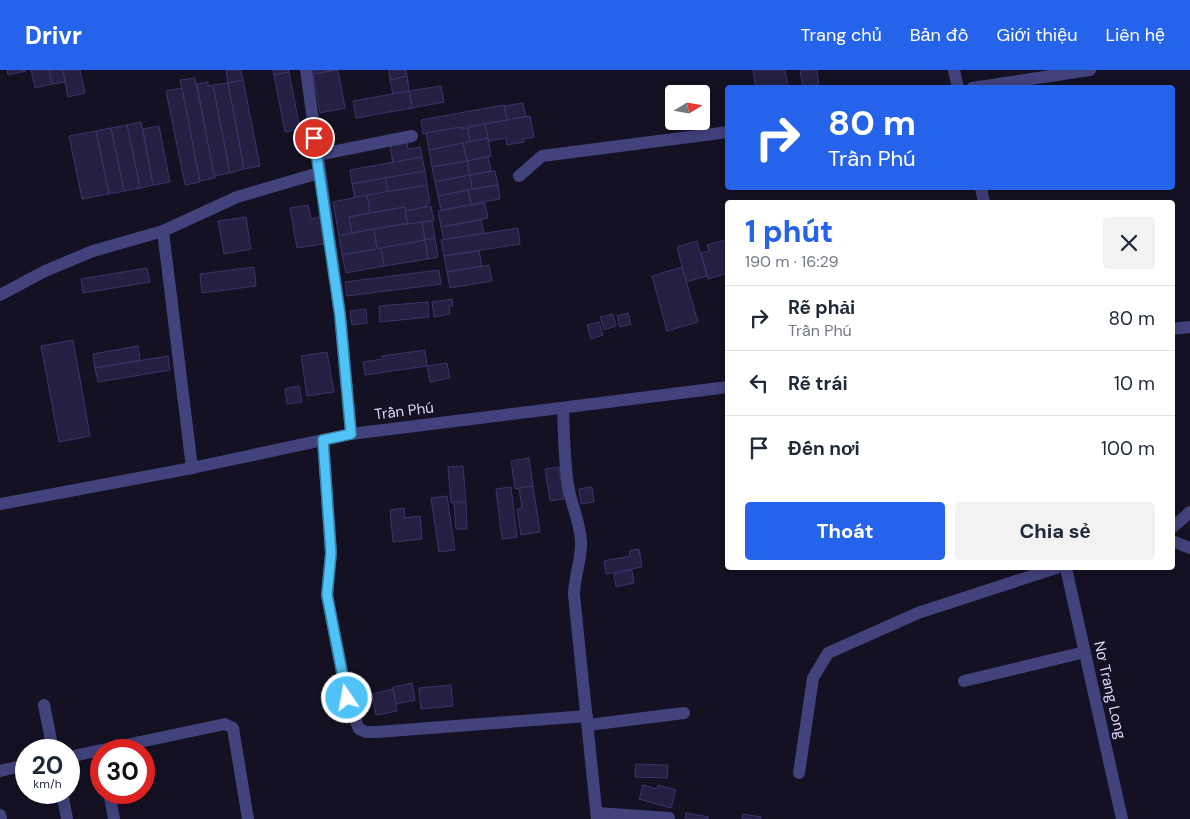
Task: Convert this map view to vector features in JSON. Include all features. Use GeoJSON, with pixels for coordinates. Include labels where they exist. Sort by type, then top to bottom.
{"type":"FeatureCollection","features":[{"type":"Feature","properties":{"kind":"street"},"geometry":{"type":"LineString","coordinates":[[306,70],[340,315],[351,434]]}},
{"type":"Feature","properties":{"kind":"street"},"geometry":{"type":"LineString","coordinates":[[954,70],[957,85]]}},
{"type":"Feature","properties":{"kind":"street"},"geometry":{"type":"LineString","coordinates":[[992,85],[1090,70]]}},
{"type":"Feature","properties":{"kind":"street"},"geometry":{"type":"LineString","coordinates":[[519,176],[542,156],[725,132]]}},
{"type":"Feature","properties":{"kind":"street"},"geometry":{"type":"LineString","coordinates":[[317,155],[412,136]]}},
{"type":"Feature","properties":{"kind":"street"},"geometry":{"type":"LineString","coordinates":[[0,295],[45,271],[93,251],[163,231],[237,197],[319,173]]}},
{"type":"Feature","properties":{"kind":"street"},"geometry":{"type":"LineString","coordinates":[[163,231],[192,468]]}},
{"type":"Feature","properties":{"kind":"street"},"geometry":{"type":"LineString","coordinates":[[1175,328],[1190,326]]}},
{"type":"Feature","properties":{"kind":"street","name":"Trần Phú"},"geometry":{"type":"LineString","coordinates":[[0,504],[192,468],[351,434],[725,387]]}},
{"type":"Feature","properties":{"kind":"street"},"geometry":{"type":"LineString","coordinates":[[563,408],[567,482],[580,530],[582,545],[574,580],[574,595],[597,816],[669,818]]}},
{"type":"Feature","properties":{"kind":"street"},"geometry":{"type":"LineString","coordinates":[[323,440],[331,553],[327,595],[347,698],[359,729],[366,732],[377,732],[587,721],[684,713]]}},
{"type":"Feature","properties":{"kind":"street"},"geometry":{"type":"LineString","coordinates":[[1175,525],[1190,512]]}},
{"type":"Feature","properties":{"kind":"street"},"geometry":{"type":"LineString","coordinates":[[1175,527],[1190,524]]}},
{"type":"Feature","properties":{"kind":"street"},"geometry":{"type":"LineString","coordinates":[[1175,543],[1190,548]]}},
{"type":"Feature","properties":{"kind":"street"},"geometry":{"type":"LineString","coordinates":[[799,773],[813,678],[828,653],[918,613],[1050,570]]}},
{"type":"Feature","properties":{"kind":"street","name":"Nơ Trang Long"},"geometry":{"type":"LineString","coordinates":[[1066,570],[1122,819]]}},
{"type":"Feature","properties":{"kind":"street"},"geometry":{"type":"LineString","coordinates":[[964,682],[1085,652]]}},
{"type":"Feature","properties":{"kind":"street"},"geometry":{"type":"LineString","coordinates":[[44,705],[51,739]]}},
{"type":"Feature","properties":{"kind":"street"},"geometry":{"type":"LineString","coordinates":[[155,740],[225,724],[233,728],[248,819]]}},
{"type":"Feature","properties":{"kind":"street"},"geometry":{"type":"LineString","coordinates":[[0,771],[15,768]]}},
{"type":"Feature","properties":{"kind":"street"},"geometry":{"type":"LineString","coordinates":[[64,804],[67,819]]}},
{"type":"Feature","properties":{"kind":"street"},"geometry":{"type":"LineString","coordinates":[[111,804],[114,819]]}},
{"type":"Feature","properties":{"kind":"building"},"geometry":{"type":"Polygon","coordinates":[[[7,70],[25,70],[26,71],[8,75],[7,70]]]}},
{"type":"Feature","properties":{"kind":"building"},"geometry":{"type":"Polygon","coordinates":[[[31,70],[49,70],[52,84],[35,88],[31,70]]]}},
{"type":"Feature","properties":{"kind":"building"},"geometry":{"type":"Polygon","coordinates":[[[49,70],[63,70],[65,82],[52,84],[49,70]]]}},
{"type":"Feature","properties":{"kind":"building"},"geometry":{"type":"Polygon","coordinates":[[[63,70],[80,70],[85,93],[68,97],[63,70]]]}},
{"type":"Feature","properties":{"kind":"building"},"geometry":{"type":"Polygon","coordinates":[[[226,70],[241,70],[243,80],[228,83],[226,70]]]}},
{"type":"Feature","properties":{"kind":"building"},"geometry":{"type":"Polygon","coordinates":[[[273,70],[289,70],[289,72],[274,75],[273,70]]]}},
{"type":"Feature","properties":{"kind":"building"},"geometry":{"type":"Polygon","coordinates":[[[312,70],[335,70],[313,74],[312,70]]]}},
{"type":"Feature","properties":{"kind":"building"},"geometry":{"type":"Polygon","coordinates":[[[338,70],[345,108],[320,113],[313,74],[338,70]]]}},
{"type":"Feature","properties":{"kind":"building"},"geometry":{"type":"Polygon","coordinates":[[[389,70],[406,70],[407,76],[390,80],[389,70]]]}},
{"type":"Feature","properties":{"kind":"building"},"geometry":{"type":"Polygon","coordinates":[[[753,70],[785,70],[788,85],[756,85],[753,70]]]}},
{"type":"Feature","properties":{"kind":"building"},"geometry":{"type":"Polygon","coordinates":[[[800,70],[817,70],[819,85],[802,85],[800,70]]]}},
{"type":"Feature","properties":{"kind":"building"},"geometry":{"type":"Polygon","coordinates":[[[289,72],[300,129],[285,132],[274,75],[289,72]]]}},
{"type":"Feature","properties":{"kind":"building"},"geometry":{"type":"Polygon","coordinates":[[[407,76],[409,91],[393,94],[390,80],[407,76]]]}},
{"type":"Feature","properties":{"kind":"building"},"geometry":{"type":"Polygon","coordinates":[[[195,78],[215,178],[200,181],[180,80],[195,78]]]}},
{"type":"Feature","properties":{"kind":"building"},"geometry":{"type":"Polygon","coordinates":[[[243,80],[260,166],[244,169],[228,83],[243,80]]]}},
{"type":"Feature","properties":{"kind":"building"},"geometry":{"type":"Polygon","coordinates":[[[208,82],[208,86],[213,85],[230,173],[214,176],[197,84],[208,82]]]}},
{"type":"Feature","properties":{"kind":"building"},"geometry":{"type":"Polygon","coordinates":[[[228,83],[244,169],[230,173],[213,85],[228,83]]]}},
{"type":"Feature","properties":{"kind":"building"},"geometry":{"type":"Polygon","coordinates":[[[441,86],[444,102],[412,108],[409,91],[441,86]]]}},
{"type":"Feature","properties":{"kind":"building"},"geometry":{"type":"Polygon","coordinates":[[[182,88],[200,182],[185,185],[166,91],[182,88]]]}},
{"type":"Feature","properties":{"kind":"building"},"geometry":{"type":"Polygon","coordinates":[[[409,91],[412,108],[356,118],[353,101],[409,91]]]}},
{"type":"Feature","properties":{"kind":"building"},"geometry":{"type":"Polygon","coordinates":[[[523,103],[526,117],[507,120],[504,106],[523,103]]]}},
{"type":"Feature","properties":{"kind":"building"},"geometry":{"type":"Polygon","coordinates":[[[504,105],[507,120],[423,134],[421,120],[504,105]]]}},
{"type":"Feature","properties":{"kind":"building"},"geometry":{"type":"Polygon","coordinates":[[[530,116],[534,137],[523,139],[524,142],[507,145],[506,138],[488,141],[485,124],[530,116]]]}},
{"type":"Feature","properties":{"kind":"building"},"geometry":{"type":"Polygon","coordinates":[[[141,122],[153,185],[140,188],[127,125],[141,122]]]}},
{"type":"Feature","properties":{"kind":"building"},"geometry":{"type":"Polygon","coordinates":[[[485,124],[488,138],[470,142],[468,128],[485,124]]]}},
{"type":"Feature","properties":{"kind":"building"},"geometry":{"type":"Polygon","coordinates":[[[127,125],[140,188],[124,191],[111,128],[127,125]]]}},
{"type":"Feature","properties":{"kind":"building"},"geometry":{"type":"Polygon","coordinates":[[[159,126],[170,182],[153,185],[143,129],[159,126]]]}},
{"type":"Feature","properties":{"kind":"building"},"geometry":{"type":"Polygon","coordinates":[[[460,127],[460,129],[468,128],[470,142],[429,150],[426,133],[460,127]]]}},
{"type":"Feature","properties":{"kind":"building"},"geometry":{"type":"Polygon","coordinates":[[[111,128],[124,191],[109,194],[96,131],[111,128]]]}},
{"type":"Feature","properties":{"kind":"building"},"geometry":{"type":"Polygon","coordinates":[[[96,131],[109,194],[82,199],[69,136],[96,131]]]}},
{"type":"Feature","properties":{"kind":"building"},"geometry":{"type":"Polygon","coordinates":[[[488,138],[491,156],[467,161],[463,143],[488,138]]]}},
{"type":"Feature","properties":{"kind":"building"},"geometry":{"type":"Polygon","coordinates":[[[407,143],[408,149],[420,147],[422,157],[393,163],[390,146],[407,143]]]}},
{"type":"Feature","properties":{"kind":"building"},"geometry":{"type":"Polygon","coordinates":[[[463,143],[467,161],[432,167],[429,150],[463,143]]]}},
{"type":"Feature","properties":{"kind":"building"},"geometry":{"type":"Polygon","coordinates":[[[422,157],[425,171],[352,184],[350,170],[422,157]]]}},
{"type":"Feature","properties":{"kind":"building"},"geometry":{"type":"Polygon","coordinates":[[[488,157],[491,171],[470,175],[467,161],[488,157]]]}},
{"type":"Feature","properties":{"kind":"building"},"geometry":{"type":"Polygon","coordinates":[[[467,161],[470,175],[435,182],[432,167],[467,161]]]}},
{"type":"Feature","properties":{"kind":"building"},"geometry":{"type":"Polygon","coordinates":[[[425,171],[427,185],[388,192],[385,178],[425,171]]]}},
{"type":"Feature","properties":{"kind":"building"},"geometry":{"type":"Polygon","coordinates":[[[495,171],[498,185],[472,189],[470,175],[495,171]]]}},
{"type":"Feature","properties":{"kind":"building"},"geometry":{"type":"Polygon","coordinates":[[[470,175],[472,189],[438,196],[435,182],[470,175]]]}},
{"type":"Feature","properties":{"kind":"building"},"geometry":{"type":"Polygon","coordinates":[[[385,178],[388,192],[355,198],[352,184],[385,178]]]}},
{"type":"Feature","properties":{"kind":"building"},"geometry":{"type":"Polygon","coordinates":[[[427,185],[430,203],[426,204],[427,207],[405,211],[405,207],[370,213],[367,195],[427,185]]]}},
{"type":"Feature","properties":{"kind":"building"},"geometry":{"type":"Polygon","coordinates":[[[498,185],[500,199],[471,204],[468,190],[498,185]]]}},
{"type":"Feature","properties":{"kind":"building"},"geometry":{"type":"Polygon","coordinates":[[[468,190],[471,204],[441,210],[438,196],[468,190]]]}},
{"type":"Feature","properties":{"kind":"building"},"geometry":{"type":"Polygon","coordinates":[[[367,195],[370,213],[349,217],[352,233],[339,236],[333,202],[367,195]]]}},
{"type":"Feature","properties":{"kind":"building"},"geometry":{"type":"Polygon","coordinates":[[[485,203],[488,218],[441,227],[438,211],[485,203]]]}},
{"type":"Feature","properties":{"kind":"building"},"geometry":{"type":"Polygon","coordinates":[[[308,205],[311,219],[320,217],[324,244],[297,248],[290,208],[308,205]]]}},
{"type":"Feature","properties":{"kind":"building"},"geometry":{"type":"Polygon","coordinates":[[[431,206],[434,220],[408,225],[405,211],[431,206]]]}},
{"type":"Feature","properties":{"kind":"building"},"geometry":{"type":"Polygon","coordinates":[[[405,207],[407,223],[352,233],[349,217],[405,207]]]}},
{"type":"Feature","properties":{"kind":"building"},"geometry":{"type":"Polygon","coordinates":[[[246,217],[251,249],[224,254],[218,221],[246,217]]]}},
{"type":"Feature","properties":{"kind":"building"},"geometry":{"type":"Polygon","coordinates":[[[481,220],[484,233],[444,240],[441,227],[481,220]]]}},
{"type":"Feature","properties":{"kind":"building"},"geometry":{"type":"Polygon","coordinates":[[[432,221],[435,238],[425,240],[422,222],[432,221]]]}},
{"type":"Feature","properties":{"kind":"building"},"geometry":{"type":"Polygon","coordinates":[[[422,222],[425,240],[377,249],[374,229],[422,222]]]}},
{"type":"Feature","properties":{"kind":"building"},"geometry":{"type":"Polygon","coordinates":[[[518,228],[520,244],[444,256],[441,240],[518,228]]]}},
{"type":"Feature","properties":{"kind":"building"},"geometry":{"type":"Polygon","coordinates":[[[374,229],[377,249],[342,255],[339,236],[374,229]]]}},
{"type":"Feature","properties":{"kind":"building"},"geometry":{"type":"Polygon","coordinates":[[[435,238],[438,257],[428,259],[425,240],[435,238]]]}},
{"type":"Feature","properties":{"kind":"building"},"geometry":{"type":"Polygon","coordinates":[[[425,240],[428,259],[384,266],[381,248],[425,240]]]}},
{"type":"Feature","properties":{"kind":"building"},"geometry":{"type":"Polygon","coordinates":[[[725,240],[725,274],[708,279],[701,253],[709,251],[707,245],[725,240]]]}},
{"type":"Feature","properties":{"kind":"building"},"geometry":{"type":"Polygon","coordinates":[[[697,241],[707,276],[686,282],[677,247],[697,241]]]}},
{"type":"Feature","properties":{"kind":"building"},"geometry":{"type":"Polygon","coordinates":[[[381,248],[384,266],[346,273],[342,255],[381,248]]]}},
{"type":"Feature","properties":{"kind":"building"},"geometry":{"type":"Polygon","coordinates":[[[479,251],[482,266],[447,272],[444,256],[479,251]]]}},
{"type":"Feature","properties":{"kind":"building"},"geometry":{"type":"Polygon","coordinates":[[[489,265],[492,281],[450,288],[447,272],[489,265]]]}},
{"type":"Feature","properties":{"kind":"building"},"geometry":{"type":"Polygon","coordinates":[[[254,267],[256,286],[202,293],[200,274],[254,267]]]}},
{"type":"Feature","properties":{"kind":"building"},"geometry":{"type":"Polygon","coordinates":[[[682,267],[698,322],[667,331],[652,276],[682,267]]]}},
{"type":"Feature","properties":{"kind":"building"},"geometry":{"type":"Polygon","coordinates":[[[147,268],[150,282],[83,293],[81,279],[147,268]]]}},
{"type":"Feature","properties":{"kind":"building"},"geometry":{"type":"Polygon","coordinates":[[[439,270],[441,284],[347,296],[345,282],[439,270]]]}},
{"type":"Feature","properties":{"kind":"building"},"geometry":{"type":"Polygon","coordinates":[[[452,299],[453,306],[449,306],[450,314],[434,317],[432,302],[452,299]]]}},
{"type":"Feature","properties":{"kind":"building"},"geometry":{"type":"Polygon","coordinates":[[[428,302],[429,317],[380,322],[379,306],[428,302]]]}},
{"type":"Feature","properties":{"kind":"building"},"geometry":{"type":"Polygon","coordinates":[[[366,309],[367,323],[352,325],[350,311],[366,309]]]}},
{"type":"Feature","properties":{"kind":"building"},"geometry":{"type":"Polygon","coordinates":[[[628,313],[631,324],[620,327],[617,316],[628,313]]]}},
{"type":"Feature","properties":{"kind":"building"},"geometry":{"type":"Polygon","coordinates":[[[613,314],[616,326],[604,330],[600,317],[613,314]]]}},
{"type":"Feature","properties":{"kind":"building"},"geometry":{"type":"Polygon","coordinates":[[[599,322],[603,335],[591,339],[587,325],[599,322]]]}},
{"type":"Feature","properties":{"kind":"building"},"geometry":{"type":"Polygon","coordinates":[[[73,340],[90,436],[59,442],[41,346],[73,340]]]}},
{"type":"Feature","properties":{"kind":"building"},"geometry":{"type":"Polygon","coordinates":[[[138,346],[140,360],[95,368],[93,354],[138,346]]]}},
{"type":"Feature","properties":{"kind":"building"},"geometry":{"type":"Polygon","coordinates":[[[425,350],[427,366],[365,375],[363,362],[383,359],[382,356],[425,350]]]}},
{"type":"Feature","properties":{"kind":"building"},"geometry":{"type":"Polygon","coordinates":[[[327,352],[334,392],[307,396],[301,356],[327,352]]]}},
{"type":"Feature","properties":{"kind":"building"},"geometry":{"type":"Polygon","coordinates":[[[168,356],[170,370],[98,382],[95,368],[168,356]]]}},
{"type":"Feature","properties":{"kind":"building"},"geometry":{"type":"Polygon","coordinates":[[[447,363],[450,378],[430,382],[427,366],[447,363]]]}},
{"type":"Feature","properties":{"kind":"building"},"geometry":{"type":"Polygon","coordinates":[[[299,386],[302,402],[287,404],[285,389],[299,386]]]}},
{"type":"Feature","properties":{"kind":"building"},"geometry":{"type":"Polygon","coordinates":[[[529,458],[533,486],[515,489],[511,461],[529,458]]]}},
{"type":"Feature","properties":{"kind":"building"},"geometry":{"type":"Polygon","coordinates":[[[463,466],[466,502],[451,503],[448,467],[463,466]]]}},
{"type":"Feature","properties":{"kind":"building"},"geometry":{"type":"Polygon","coordinates":[[[559,467],[564,499],[550,501],[545,469],[559,467]]]}},
{"type":"Feature","properties":{"kind":"building"},"geometry":{"type":"Polygon","coordinates":[[[533,486],[540,532],[521,535],[517,509],[522,508],[519,488],[533,486]]]}},
{"type":"Feature","properties":{"kind":"building"},"geometry":{"type":"Polygon","coordinates":[[[511,487],[517,537],[502,539],[496,489],[511,487]]]}},
{"type":"Feature","properties":{"kind":"building"},"geometry":{"type":"Polygon","coordinates":[[[592,487],[594,502],[581,504],[579,489],[592,487]]]}},
{"type":"Feature","properties":{"kind":"building"},"geometry":{"type":"Polygon","coordinates":[[[447,496],[455,550],[439,552],[431,498],[447,496]]]}},
{"type":"Feature","properties":{"kind":"building"},"geometry":{"type":"Polygon","coordinates":[[[454,502],[466,502],[467,529],[456,529],[454,502]]]}},
{"type":"Feature","properties":{"kind":"building"},"geometry":{"type":"Polygon","coordinates":[[[404,508],[405,518],[420,516],[422,539],[393,542],[390,510],[404,508]]]}},
{"type":"Feature","properties":{"kind":"building"},"geometry":{"type":"Polygon","coordinates":[[[639,549],[642,567],[606,574],[604,561],[630,556],[629,551],[639,549]]]}},
{"type":"Feature","properties":{"kind":"building"},"geometry":{"type":"Polygon","coordinates":[[[632,570],[634,583],[616,587],[614,574],[632,570]]]}},
{"type":"Feature","properties":{"kind":"building"},"geometry":{"type":"Polygon","coordinates":[[[412,683],[415,700],[396,704],[393,687],[412,683]]]}},
{"type":"Feature","properties":{"kind":"building"},"geometry":{"type":"Polygon","coordinates":[[[451,685],[453,706],[421,709],[419,688],[451,685]]]}},
{"type":"Feature","properties":{"kind":"building"},"geometry":{"type":"Polygon","coordinates":[[[393,689],[397,711],[376,715],[372,694],[393,689]]]}},
{"type":"Feature","properties":{"kind":"building"},"geometry":{"type":"Polygon","coordinates":[[[636,764],[668,765],[667,778],[635,777],[636,764]]]}},
{"type":"Feature","properties":{"kind":"building"},"geometry":{"type":"Polygon","coordinates":[[[643,785],[657,789],[658,785],[676,790],[671,808],[639,799],[643,785]]]}},
{"type":"Feature","properties":{"kind":"building"},"geometry":{"type":"Polygon","coordinates":[[[686,813],[708,817],[708,819],[685,819],[686,813]]]}},
{"type":"Feature","properties":{"kind":"building"},"geometry":{"type":"Polygon","coordinates":[[[743,814],[761,817],[761,819],[742,819],[743,814]]]}},
{"type":"Feature","properties":{"kind":"route"},"geometry":{"type":"LineString","coordinates":[[314,138],[340,315],[351,434],[323,440],[329,500],[331,553],[327,595],[347,698]]}}]}
